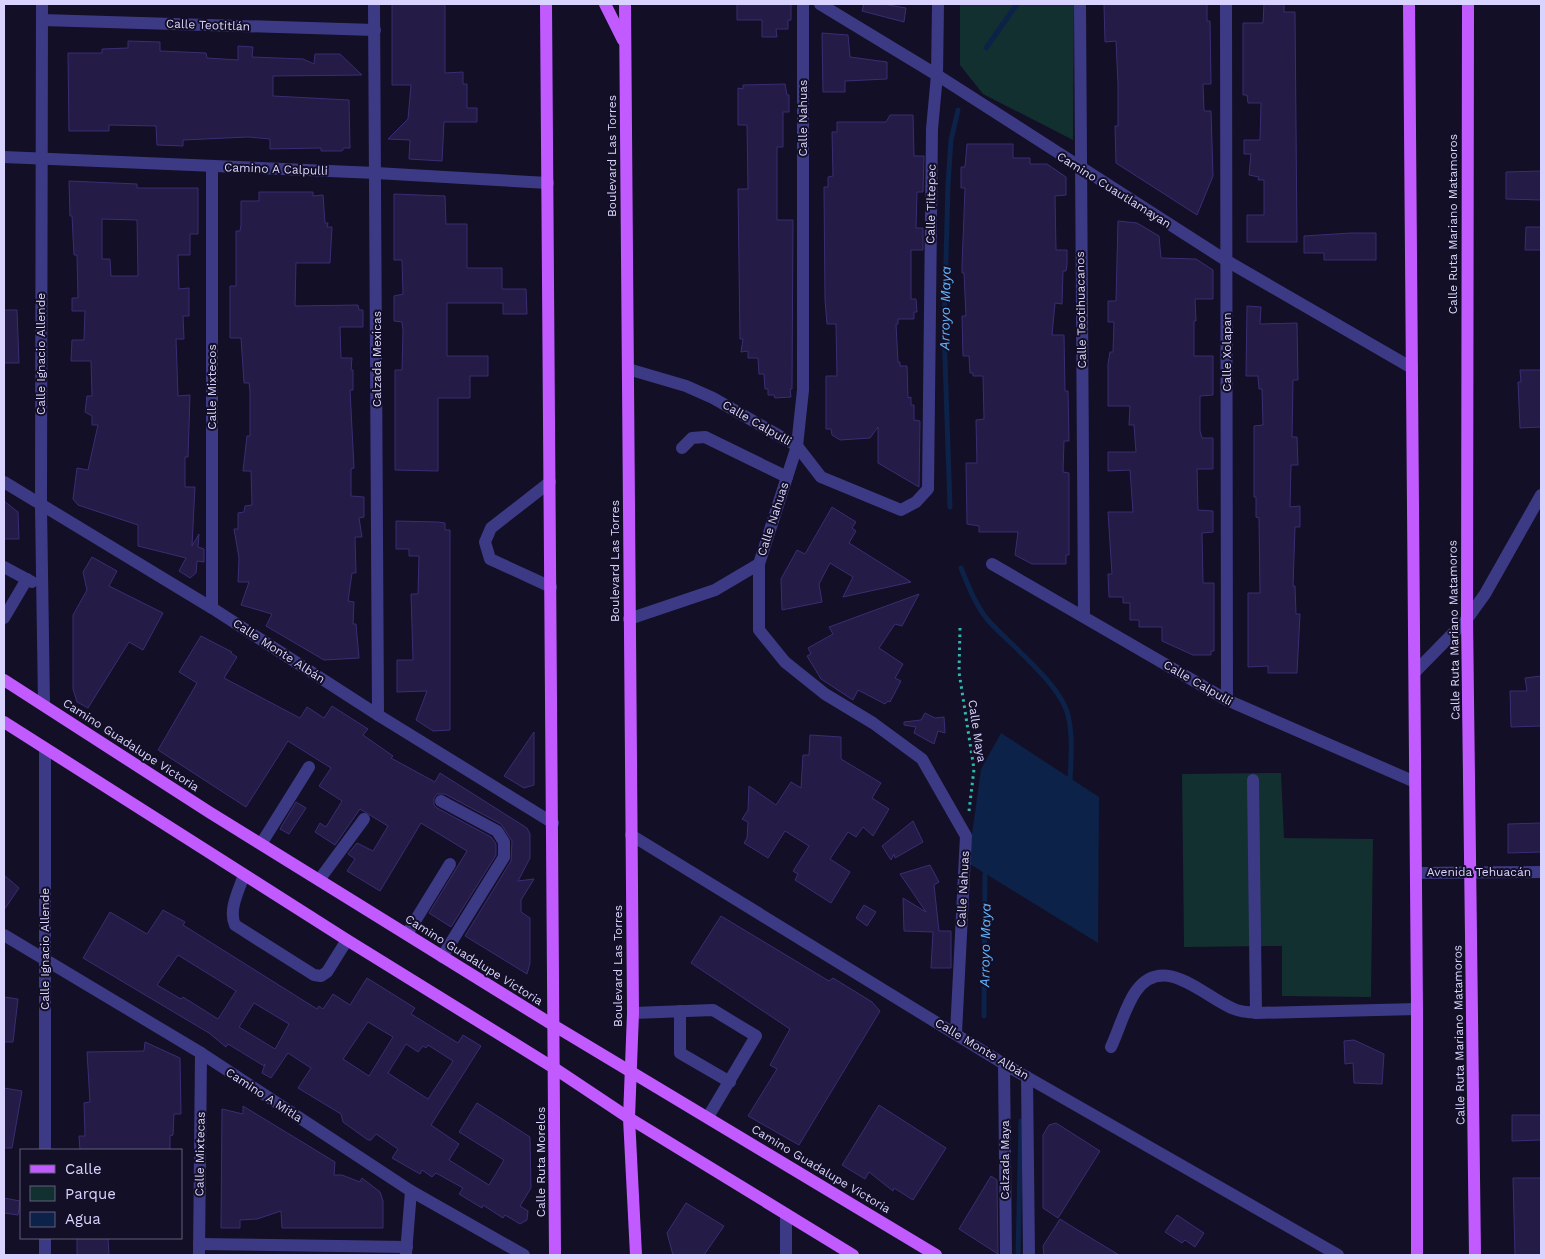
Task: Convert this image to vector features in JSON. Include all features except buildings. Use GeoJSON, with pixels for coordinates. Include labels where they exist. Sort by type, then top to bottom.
{"type":"FeatureCollection","features":[{"type":"Feature","properties":{"kind":"main road"},"geometry":{"type":"LineString","coordinates":[[546,4],[553,1025]]}},
{"type":"Feature","properties":{"kind":"main road"},"geometry":{"type":"LineString","coordinates":[[546,24],[556,4]]}},
{"type":"Feature","properties":{"kind":"main road"},"geometry":{"type":"LineString","coordinates":[[605,4],[625,44]]}},
{"type":"Feature","properties":{"kind":"main road","name":"Boulevard Las Torres"},"geometry":{"type":"LineString","coordinates":[[625,4],[633,1013],[628,1118]]}},
{"type":"Feature","properties":{"kind":"main road"},"geometry":{"type":"LineString","coordinates":[[1410,4],[1417,1255]]}},
{"type":"Feature","properties":{"kind":"main road","name":"Calle Ruta Mariano Matamoros"},"geometry":{"type":"LineString","coordinates":[[1468,4],[1467,619],[1475,1255]]}},
{"type":"Feature","properties":{"kind":"main road","name":"Camino Guadalupe Victoria"},"geometry":{"type":"LineString","coordinates":[[4,680],[442,957],[936,1255]]}},
{"type":"Feature","properties":{"kind":"main road"},"geometry":{"type":"LineString","coordinates":[[4,722],[347,940],[554,1068],[628,1118],[853,1255]]}},
{"type":"Feature","properties":{"kind":"main road","name":"Calle Ruta Morelos"},"geometry":{"type":"LineString","coordinates":[[553,1025],[555,1255]]}},
{"type":"Feature","properties":{"kind":"main road"},"geometry":{"type":"LineString","coordinates":[[628,1118],[636,1255]]}},
{"type":"Feature","properties":{"kind":"street","name":"Calle Ignacio Allende"},"geometry":{"type":"LineString","coordinates":[[42,4],[41,506],[44,705]]}},
{"type":"Feature","properties":{"kind":"street","name":"Calzada Mexicas"},"geometry":{"type":"LineString","coordinates":[[374,4],[378,715]]}},
{"type":"Feature","properties":{"kind":"street","name":"Calle Nahuas"},"geometry":{"type":"LineString","coordinates":[[803,4],[803,390],[797,446],[758,564],[759,630],[792,668],[825,694],[873,723],[922,759],[966,836],[956,1033]]}},
{"type":"Feature","properties":{"kind":"street","name":"Camino Cuautlamayan"},"geometry":{"type":"LineString","coordinates":[[820,4],[937,75],[1080,169],[1227,261],[1412,368]]}},
{"type":"Feature","properties":{"kind":"street","name":"Calle Tiltepec"},"geometry":{"type":"LineString","coordinates":[[900,510],[916,502],[928,489],[932,129],[937,75],[938,4]]}},
{"type":"Feature","properties":{"kind":"street","name":"Calle Teotihuacanos"},"geometry":{"type":"LineString","coordinates":[[1080,4],[1084,616]]}},
{"type":"Feature","properties":{"kind":"street","name":"Calle Xolapan"},"geometry":{"type":"LineString","coordinates":[[1226,4],[1227,700]]}},
{"type":"Feature","properties":{"kind":"street","name":"Calle Teotitlán"},"geometry":{"type":"LineString","coordinates":[[42,20],[375,30]]}},
{"type":"Feature","properties":{"kind":"street","name":"Camino A Calpulli"},"geometry":{"type":"LineString","coordinates":[[4,157],[376,173],[548,183]]}},
{"type":"Feature","properties":{"kind":"street","name":"Calle Mixtecos"},"geometry":{"type":"LineString","coordinates":[[212,166],[212,608]]}},
{"type":"Feature","properties":{"kind":"street","name":"Calle Calpulli"},"geometry":{"type":"LineString","coordinates":[[628,369],[686,386],[713,398],[797,446],[821,477],[900,510]]}},
{"type":"Feature","properties":{"kind":"street"},"geometry":{"type":"LineString","coordinates":[[682,448],[692,438],[706,437],[787,477]]}},
{"type":"Feature","properties":{"kind":"street","name":"Calle Monte Albán"},"geometry":{"type":"LineString","coordinates":[[4,482],[212,608],[378,715],[552,822]]}},
{"type":"Feature","properties":{"kind":"street"},"geometry":{"type":"LineString","coordinates":[[550,482],[491,528],[485,542],[490,559],[551,587]]}},
{"type":"Feature","properties":{"kind":"street"},"geometry":{"type":"LineString","coordinates":[[1415,672],[1467,619],[1485,594],[1541,495]]}},
{"type":"Feature","properties":{"kind":"street"},"geometry":{"type":"LineString","coordinates":[[629,619],[715,590],[758,564]]}},
{"type":"Feature","properties":{"kind":"street","name":"Calle Calpulli"},"geometry":{"type":"LineString","coordinates":[[992,564],[1227,700],[1415,782]]}},
{"type":"Feature","properties":{"kind":"street"},"geometry":{"type":"LineString","coordinates":[[4,566],[43,587]]}},
{"type":"Feature","properties":{"kind":"street"},"geometry":{"type":"LineString","coordinates":[[4,618],[27,579]]}},
{"type":"Feature","properties":{"kind":"street","name":"Calle Ignacio Allende"},"geometry":{"type":"LineString","coordinates":[[45,749],[45,1149]]}},
{"type":"Feature","properties":{"kind":"street"},"geometry":{"type":"LineString","coordinates":[[261,844],[309,767]]}},
{"type":"Feature","properties":{"kind":"street"},"geometry":{"type":"LineString","coordinates":[[1253,780],[1256,1013]]}},
{"type":"Feature","properties":{"kind":"street"},"geometry":{"type":"LineString","coordinates":[[441,801],[497,831],[504,842],[504,857],[442,957]]}},
{"type":"Feature","properties":{"kind":"street"},"geometry":{"type":"LineString","coordinates":[[320,880],[364,819]]}},
{"type":"Feature","properties":{"kind":"street","name":"Calle Monte Albán"},"geometry":{"type":"LineString","coordinates":[[631,835],[1004,1064],[1338,1255]]}},
{"type":"Feature","properties":{"kind":"street"},"geometry":{"type":"LineString","coordinates":[[407,934],[450,864]]}},
{"type":"Feature","properties":{"kind":"street","name":"Avenida Tehuacán"},"geometry":{"type":"LineString","coordinates":[[1416,873],[1471,871],[1541,872]]}},
{"type":"Feature","properties":{"kind":"street"},"geometry":{"type":"LineString","coordinates":[[244,874],[231,917],[235,925],[314,975],[321,976],[327,972],[347,940]]}},
{"type":"Feature","properties":{"kind":"street","name":"Camino A Mitla"},"geometry":{"type":"LineString","coordinates":[[4,935],[201,1053],[411,1191],[524,1255]]}},
{"type":"Feature","properties":{"kind":"street"},"geometry":{"type":"LineString","coordinates":[[1110,1047],[1136,991],[1147,980],[1160,976],[1175,975],[1234,1010],[1256,1013],[1417,1009]]}},
{"type":"Feature","properties":{"kind":"street"},"geometry":{"type":"LineString","coordinates":[[633,1013],[713,1010],[756,1036],[708,1117]]}},
{"type":"Feature","properties":{"kind":"street"},"geometry":{"type":"LineString","coordinates":[[680,1011],[680,1052],[730,1082]]}},
{"type":"Feature","properties":{"kind":"street","name":"Calle Mixtecas"},"geometry":{"type":"LineString","coordinates":[[199,1250],[201,1053]]}},
{"type":"Feature","properties":{"kind":"street","name":"Calzada Maya"},"geometry":{"type":"LineString","coordinates":[[1004,1064],[1006,1255]]}},
{"type":"Feature","properties":{"kind":"street","name":"Calzada Maya"},"geometry":{"type":"LineString","coordinates":[[1028,1077],[1029,1255]]}},
{"type":"Feature","properties":{"kind":"street"},"geometry":{"type":"LineString","coordinates":[[199,1250],[407,1251],[411,1191]]}},
{"type":"Feature","properties":{"kind":"street"},"geometry":{"type":"LineString","coordinates":[[786,1214],[786,1255]]}},
{"type":"Feature","properties":{"kind":"street"},"geometry":{"type":"LineString","coordinates":[[45,1239],[46,1255]]}},
{"type":"Feature","properties":{"kind":"path","name":"Calle Maya"},"geometry":{"type":"LineString","coordinates":[[960,628],[959,672],[974,769],[966,836]]}},
{"type":"Feature","properties":{"kind":"green space"},"geometry":{"type":"Polygon","coordinates":[[[960,4],[1074,4],[1073,140],[983,94],[960,65],[960,4]]]}},
{"type":"Feature","properties":{"kind":"green space"},"geometry":{"type":"Polygon","coordinates":[[[1281,773],[1284,838],[1373,839],[1371,997],[1282,996],[1282,946],[1184,947],[1182,774],[1281,773]]]}},
{"type":"Feature","properties":{"kind":"water"},"geometry":{"type":"Polygon","coordinates":[[[1001,733],[1099,797],[1098,943],[968,863],[981,769],[1001,733]]]}},
{"type":"Feature","properties":{"kind":"waterway","name":"Arroyo Maya"},"geometry":{"type":"LineString","coordinates":[[986,48],[1017,4]]}},
{"type":"Feature","properties":{"kind":"waterway","name":"Arroyo Maya"},"geometry":{"type":"LineString","coordinates":[[950,507],[944,330],[948,185],[951,140],[958,110]]}},
{"type":"Feature","properties":{"kind":"waterway","name":"Arroyo Maya"},"geometry":{"type":"LineString","coordinates":[[961,568],[975,601],[987,619],[1045,677],[1063,703],[1068,715],[1071,731],[1070,780]]}},
{"type":"Feature","properties":{"kind":"waterway","name":"Arroyo Maya"},"geometry":{"type":"LineString","coordinates":[[984,1016],[985,874]]}},
{"type":"Feature","properties":{"kind":"waterway","name":"Arroyo Maya"},"geometry":{"type":"LineString","coordinates":[[1018,1255],[1021,1121]]}}]}
